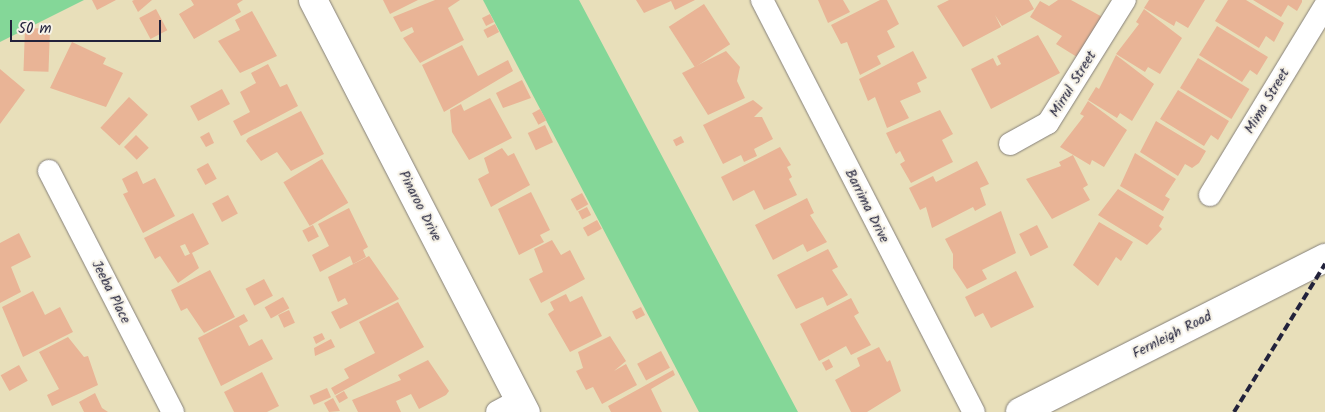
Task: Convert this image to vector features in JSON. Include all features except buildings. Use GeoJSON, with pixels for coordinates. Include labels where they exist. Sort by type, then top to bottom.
{"type":"FeatureCollection","features":[{"type":"Feature","properties":{"kind":"street","name":"Pinaroo Drive"},"geometry":{"type":"LineString","coordinates":[[313,0],[514,408]]}},
{"type":"Feature","properties":{"kind":"street","name":"Barrima Drive"},"geometry":{"type":"LineString","coordinates":[[762,0],[974,412]]}},
{"type":"Feature","properties":{"kind":"street","name":"Mirrul Street"},"geometry":{"type":"LineString","coordinates":[[1010,144],[1048,124],[1118,2]]}},
{"type":"Feature","properties":{"kind":"street","name":"Mima Street"},"geometry":{"type":"LineString","coordinates":[[1210,195],[1325,6]]}},
{"type":"Feature","properties":{"kind":"street","name":"Jeeba Place"},"geometry":{"type":"LineString","coordinates":[[49,171],[173,412]]}},
{"type":"Feature","properties":{"kind":"street","name":"Fernleigh Road"},"geometry":{"type":"LineString","coordinates":[[1020,412],[1325,258]]}},
{"type":"Feature","properties":{"kind":"green space"},"geometry":{"type":"Polygon","coordinates":[[[0,0],[84,0],[0,42],[0,0]]]}},
{"type":"Feature","properties":{"kind":"green space"},"geometry":{"type":"Polygon","coordinates":[[[483,0],[579,0],[798,412],[699,412],[483,0]]]}},
{"type":"Feature","properties":{"kind":"railway"},"geometry":{"type":"LineString","coordinates":[[1234,412],[1325,264]]}}]}
